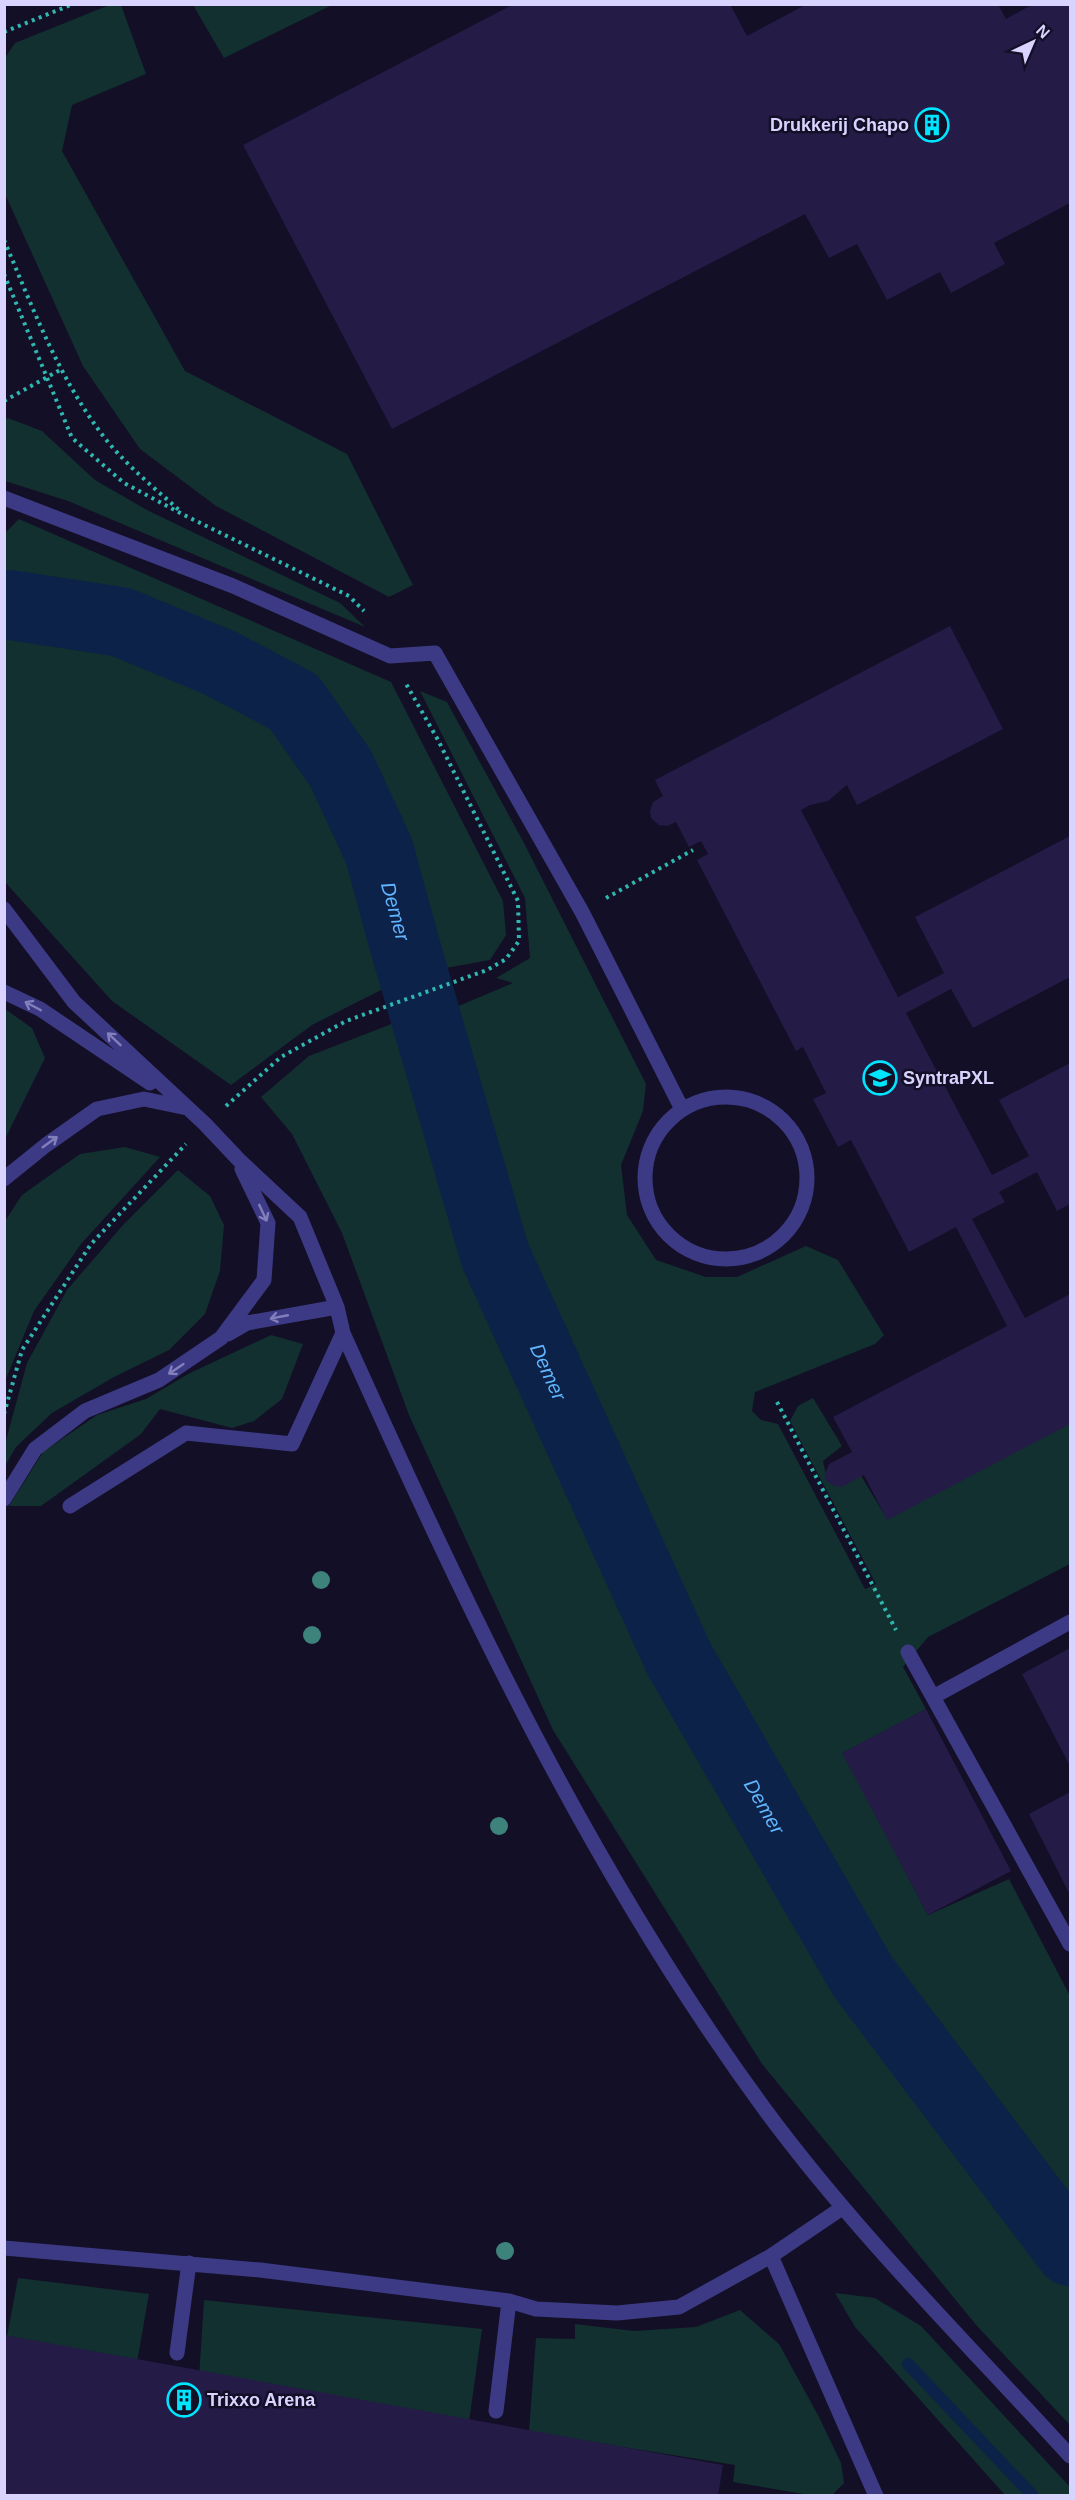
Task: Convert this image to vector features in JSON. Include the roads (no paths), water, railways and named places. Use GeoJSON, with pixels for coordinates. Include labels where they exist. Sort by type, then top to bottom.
{"type":"FeatureCollection","features":[{"type":"Feature","properties":{"kind":"lane"},"geometry":{"type":"LineString","coordinates":[[6,501],[233,586],[390,656],[435,653],[582,912],[682,1109]]}},
{"type":"Feature","properties":{"kind":"lane"},"geometry":{"type":"LineString","coordinates":[[4,909],[74,1002],[205,1124],[239,1160],[300,1217],[337,1307],[343,1333],[483,1635],[566,1796],[694,2008],[767,2112],[842,2208],[1071,2456]]}},
{"type":"Feature","properties":{"kind":"lane"},"geometry":{"type":"LineString","coordinates":[[4,992],[40,1009],[187,1108]]}},
{"type":"Feature","properties":{"kind":"lane"},"geometry":{"type":"LineString","coordinates":[[716,1096],[752,1100],[783,1118],[802,1148],[808,1184],[798,1218],[779,1240],[754,1255],[724,1260],[695,1254],[670,1238],[653,1214],[645,1185],[648,1155],[661,1129],[682,1109],[716,1096]]}},
{"type":"Feature","properties":{"kind":"lane"},"geometry":{"type":"LineString","coordinates":[[4,1179],[46,1145],[97,1109],[144,1099],[187,1108]]}},
{"type":"Feature","properties":{"kind":"lane"},"geometry":{"type":"LineString","coordinates":[[220,1338],[264,1280],[268,1223],[239,1160]]}},
{"type":"Feature","properties":{"kind":"lane"},"geometry":{"type":"LineString","coordinates":[[4,1499],[35,1449],[85,1411],[159,1380],[220,1338],[247,1323],[337,1307]]}},
{"type":"Feature","properties":{"kind":"lane"},"geometry":{"type":"LineString","coordinates":[[70,1506],[186,1433],[292,1444],[343,1333]]}},
{"type":"Feature","properties":{"kind":"lane"},"geometry":{"type":"LineString","coordinates":[[933,1697],[1071,1622]]}},
{"type":"Feature","properties":{"kind":"lane"},"geometry":{"type":"LineString","coordinates":[[908,1652],[1071,1944]]}},
{"type":"Feature","properties":{"kind":"lane"},"geometry":{"type":"LineString","coordinates":[[4,2248],[189,2263],[509,2301],[536,2308],[617,2313],[679,2307],[771,2256],[842,2208]]}},
{"type":"Feature","properties":{"kind":"lane"},"geometry":{"type":"LineString","coordinates":[[771,2256],[876,2496]]}},
{"type":"Feature","properties":{"kind":"lane"},"geometry":{"type":"LineString","coordinates":[[177,2353],[189,2263]]}},
{"type":"Feature","properties":{"kind":"lane"},"geometry":{"type":"LineString","coordinates":[[496,2411],[509,2301]]}},
{"type":"Feature","properties":{"kind":"waterway","name":"Demer"},"geometry":{"type":"LineString","coordinates":[[10,605],[121,622],[220,663],[294,702],[341,769],[379,851],[495,1255],[679,1659],[863,1977],[1070,2251]]}},
{"type":"Feature","properties":{"kind":"waterway"},"geometry":{"type":"LineString","coordinates":[[908,2364],[1033,2496]]}},
{"type":"Feature","properties":{"kind":"place","name":"Drukkerij Chapo"},"geometry":{"type":"Point","coordinates":[932,125]}},
{"type":"Feature","properties":{"kind":"place","name":"SyntraPXL"},"geometry":{"type":"Point","coordinates":[880,1078]}},
{"type":"Feature","properties":{"kind":"place","name":"Trixxo Arena"},"geometry":{"type":"Point","coordinates":[184,2400]}}]}
